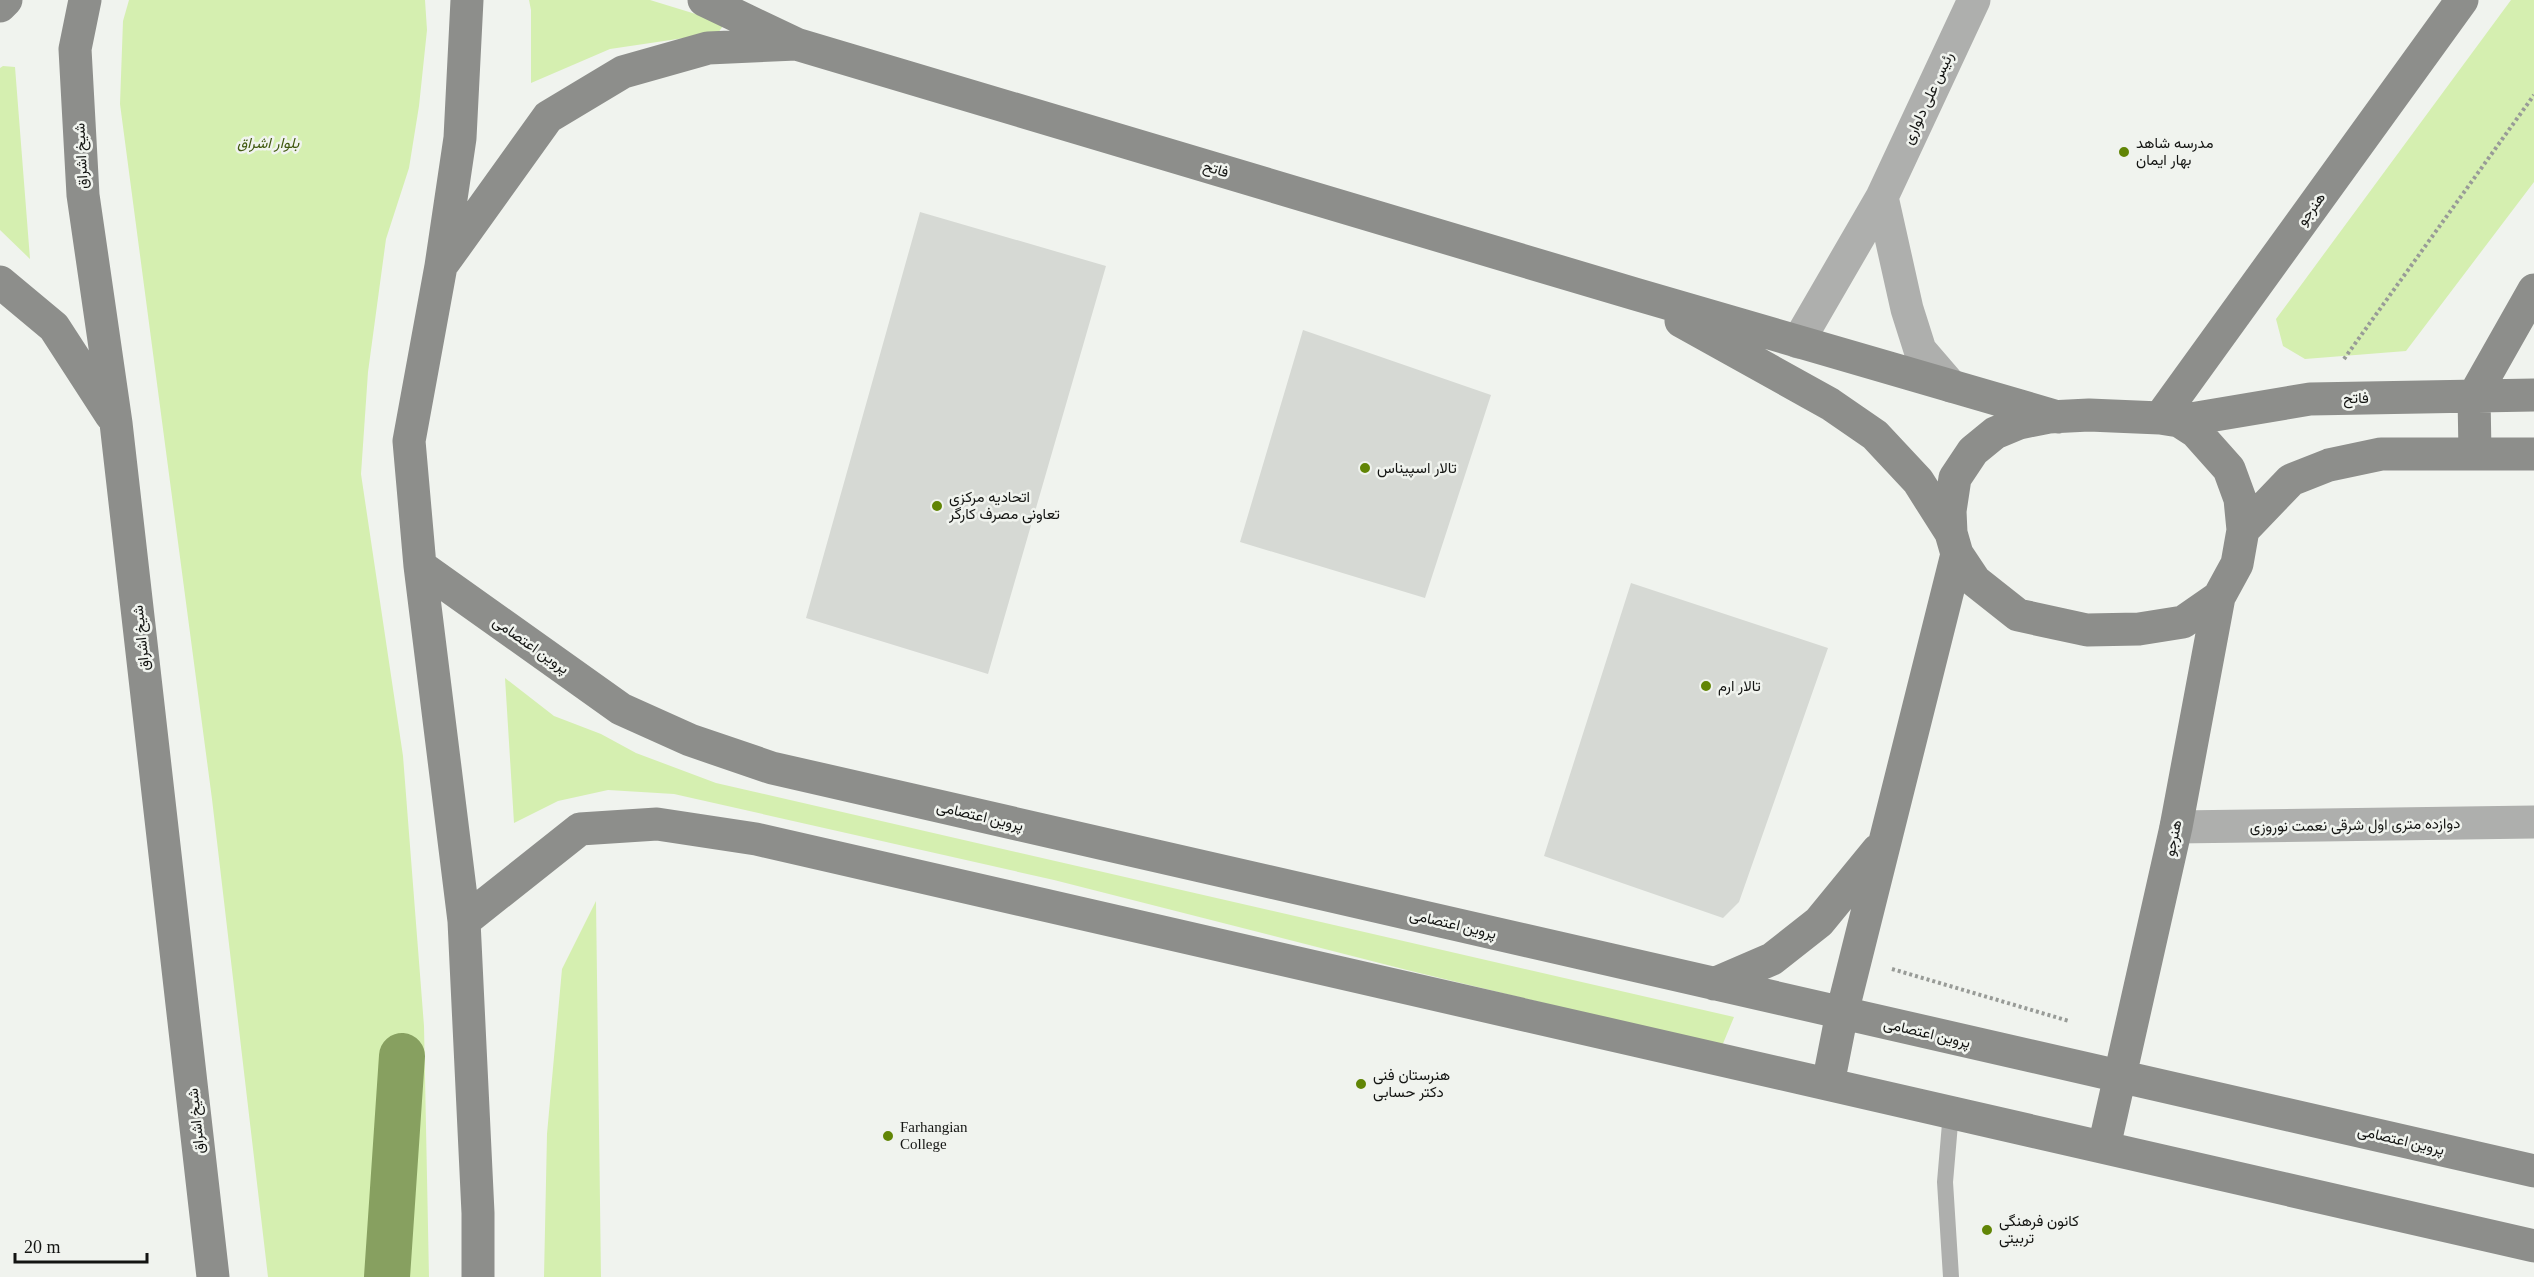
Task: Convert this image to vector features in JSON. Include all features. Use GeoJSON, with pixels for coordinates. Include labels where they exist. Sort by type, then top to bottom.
{"type":"FeatureCollection","features":[{"type":"Feature","properties":{"kind":"main road"},"geometry":{"type":"LineString","coordinates":[[0,6],[6,0]]}},
{"type":"Feature","properties":{"kind":"main road","name":"شیخ اشراق"},"geometry":{"type":"LineString","coordinates":[[85,0],[75,49],[83,195],[116,423],[213,1277]]}},
{"type":"Feature","properties":{"kind":"main road"},"geometry":{"type":"LineString","coordinates":[[466,0],[460,138],[441,266],[410,441],[420,566],[464,921],[478,1213],[478,1277]]}},
{"type":"Feature","properties":{"kind":"main road"},"geometry":{"type":"LineString","coordinates":[[704,0],[796,44]]}},
{"type":"Feature","properties":{"kind":"main road","name":"هنرجو"},"geometry":{"type":"LineString","coordinates":[[2170,419],[2463,0]]}},
{"type":"Feature","properties":{"kind":"main road"},"geometry":{"type":"LineString","coordinates":[[441,266],[548,117],[623,72],[708,48],[796,44]]}},
{"type":"Feature","properties":{"kind":"main road","name":"فاتح"},"geometry":{"type":"LineString","coordinates":[[796,44],[1635,294]]}},
{"type":"Feature","properties":{"kind":"main road"},"geometry":{"type":"LineString","coordinates":[[0,282],[54,327],[116,423]]}},
{"type":"Feature","properties":{"kind":"main road"},"geometry":{"type":"LineString","coordinates":[[2475,453],[2474,396],[2534,290]]}},
{"type":"Feature","properties":{"kind":"main road"},"geometry":{"type":"LineString","coordinates":[[1635,294],[1830,404],[1875,435],[1918,481],[1975,581],[2018,615],[2087,630],[2139,629],[2183,622],[2219,597],[2236,564],[2243,530],[2240,498],[2229,469],[2196,432],[2170,419]]}},
{"type":"Feature","properties":{"kind":"main road"},"geometry":{"type":"LineString","coordinates":[[1635,294],[2058,417]]}},
{"type":"Feature","properties":{"kind":"main road","name":"فاتح"},"geometry":{"type":"LineString","coordinates":[[2058,417],[2170,419],[2316,399],[2534,395]]}},
{"type":"Feature","properties":{"kind":"main road"},"geometry":{"type":"LineString","coordinates":[[1828,1084],[1842,1013],[1885,841],[1954,544],[1950,511],[1955,478],[1973,450],[1995,434],[2019,423],[2058,417]]}},
{"type":"Feature","properties":{"kind":"main road"},"geometry":{"type":"LineString","coordinates":[[2243,530],[2291,480],[2329,465],[2381,454],[2534,454]]}},
{"type":"Feature","properties":{"kind":"main road","name":"پروین اعتصامی"},"geometry":{"type":"LineString","coordinates":[[420,566],[621,709],[690,740],[772,768],[2534,1171]]}},
{"type":"Feature","properties":{"kind":"main road","name":"هنرجو"},"geometry":{"type":"LineString","coordinates":[[2104,1147],[2176,827],[2219,597]]}},
{"type":"Feature","properties":{"kind":"main road"},"geometry":{"type":"LineString","coordinates":[[464,921],[580,829],[657,824],[756,839],[2534,1246]]}},
{"type":"Feature","properties":{"kind":"main road"},"geometry":{"type":"LineString","coordinates":[[1714,984],[1772,959],[1820,922],[1885,841]]}},
{"type":"Feature","properties":{"kind":"street","name":"رئیس علی دلواری"},"geometry":{"type":"LineString","coordinates":[[1798,342],[1882,197],[1974,0]]}},
{"type":"Feature","properties":{"kind":"street"},"geometry":{"type":"LineString","coordinates":[[1882,197],[1907,309],[1920,350],[1951,386]]}},
{"type":"Feature","properties":{"kind":"street","name":"دوازده متری اول شرقی نعمت نوروزی"},"geometry":{"type":"LineString","coordinates":[[2176,827],[2534,822]]}},
{"type":"Feature","properties":{"kind":"lane"},"geometry":{"type":"LineString","coordinates":[[1951,1112],[1946,1182],[1951,1277]]}},
{"type":"Feature","properties":{"kind":"path"},"geometry":{"type":"LineString","coordinates":[[2316,399],[2534,95]]}},
{"type":"Feature","properties":{"kind":"path"},"geometry":{"type":"LineString","coordinates":[[1856,959],[2128,1038]]}},
{"type":"Feature","properties":{"kind":"green space","name":"بلوار اشراق"},"geometry":{"type":"Polygon","coordinates":[[[129,0],[425,0],[427,30],[419,106],[409,168],[386,239],[368,372],[361,474],[403,756],[424,1026],[429,1277],[268,1277],[212,799],[120,104],[123,21],[129,0]]]}},
{"type":"Feature","properties":{"kind":"green space"},"geometry":{"type":"Polygon","coordinates":[[[529,0],[650,0],[725,23],[718,33],[610,49],[531,83],[529,0]]]}},
{"type":"Feature","properties":{"kind":"green space"},"geometry":{"type":"Polygon","coordinates":[[[2511,0],[2534,0],[2534,182],[2406,351],[2305,359],[2283,346],[2276,319],[2511,0]]]}},
{"type":"Feature","properties":{"kind":"green space"},"geometry":{"type":"Polygon","coordinates":[[[15,67],[30,259],[0,230],[0,68],[15,67]]]}},
{"type":"Feature","properties":{"kind":"green space"},"geometry":{"type":"Polygon","coordinates":[[[505,678],[554,716],[601,734],[636,753],[716,783],[1734,1017],[1722,1046],[1407,970],[1054,880],[674,794],[608,790],[558,801],[514,823],[505,678]]]}},
{"type":"Feature","properties":{"kind":"green space"},"geometry":{"type":"Polygon","coordinates":[[[596,901],[601,1277],[544,1277],[547,1134],[562,969],[596,901]]]}},
{"type":"Feature","properties":{"kind":"building","name":"اتحادیه مرکزی تعاونی مصرف کارگر"},"geometry":{"type":"Polygon","coordinates":[[[920,212],[1106,266],[988,674],[806,618],[920,212]]]}},
{"type":"Feature","properties":{"kind":"building","name":"تالار اسپیناس"},"geometry":{"type":"Polygon","coordinates":[[[1303,330],[1491,395],[1425,598],[1240,542],[1303,330]]]}},
{"type":"Feature","properties":{"kind":"building"},"geometry":{"type":"Polygon","coordinates":[[[1631,583],[1828,648],[1739,902],[1723,918],[1544,856],[1631,583]]]}},
{"type":"Feature","properties":{"kind":"waterway"},"geometry":{"type":"LineString","coordinates":[[387,1277],[402,1056]]}},
{"type":"Feature","properties":{"kind":"place","name":"مدرسه شاهد بهار ایمان"},"geometry":{"type":"Point","coordinates":[2124,152]}},
{"type":"Feature","properties":{"kind":"place","name":"تالار اسپیناس"},"geometry":{"type":"Point","coordinates":[1365,468]}},
{"type":"Feature","properties":{"kind":"place","name":"اتحادیه مرکزی تعاونی مصرف کارگر"},"geometry":{"type":"Point","coordinates":[937,506]}},
{"type":"Feature","properties":{"kind":"place","name":"تالار ارم"},"geometry":{"type":"Point","coordinates":[1706,686]}},
{"type":"Feature","properties":{"kind":"place","name":"هنرستان فنی دکتر حسابی"},"geometry":{"type":"Point","coordinates":[1361,1084]}},
{"type":"Feature","properties":{"kind":"place","name":"Farhangian College"},"geometry":{"type":"Point","coordinates":[888,1136]}},
{"type":"Feature","properties":{"kind":"place","name":"کانون فرهنگی تربیتی"},"geometry":{"type":"Point","coordinates":[1987,1230]}}]}
